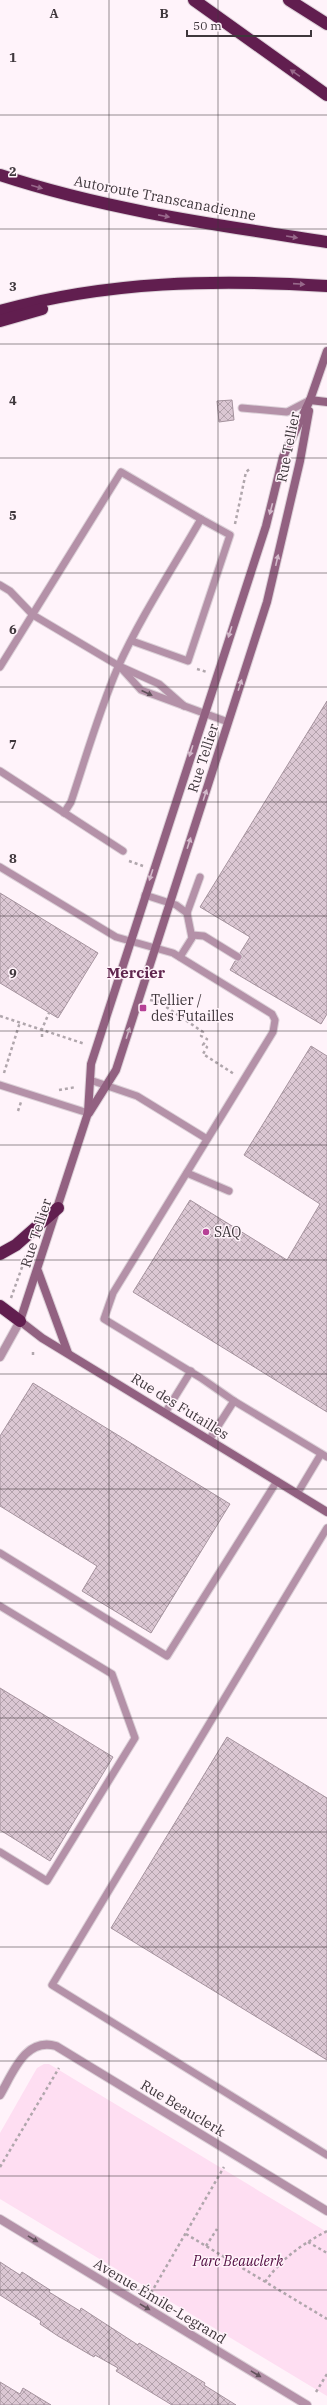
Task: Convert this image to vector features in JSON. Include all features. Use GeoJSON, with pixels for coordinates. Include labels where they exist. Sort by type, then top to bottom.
{"type":"FeatureCollection","features":[{"type":"Feature","properties":{"kind":"highway"},"geometry":{"type":"LineString","coordinates":[[194,0],[327,95]]}},
{"type":"Feature","properties":{"kind":"highway"},"geometry":{"type":"LineString","coordinates":[[289,0],[327,24]]}},
{"type":"Feature","properties":{"kind":"highway","name":"Autoroute Transcanadienne"},"geometry":{"type":"LineString","coordinates":[[0,176],[78,198],[131,210],[327,242]]}},
{"type":"Feature","properties":{"kind":"highway"},"geometry":{"type":"LineString","coordinates":[[0,311],[80,293],[146,285],[200,282],[271,283],[327,286]]}},
{"type":"Feature","properties":{"kind":"highway"},"geometry":{"type":"LineString","coordinates":[[0,321],[53,306],[114,294],[201,285],[271,283]]}},
{"type":"Feature","properties":{"kind":"highway"},"geometry":{"type":"LineString","coordinates":[[0,1254],[16,1245],[58,1208]]}},
{"type":"Feature","properties":{"kind":"highway"},"geometry":{"type":"LineString","coordinates":[[0,1306],[20,1321]]}},
{"type":"Feature","properties":{"kind":"street","name":"Rue Tellier"},"geometry":{"type":"LineString","coordinates":[[0,1357],[20,1321],[38,1271],[88,1113],[91,1064],[129,942],[269,516],[284,457],[310,400],[327,351]]}},
{"type":"Feature","properties":{"kind":"street","name":"Rue Tellier"},"geometry":{"type":"LineString","coordinates":[[88,1113],[116,1070],[267,602],[300,461],[310,400]]}},
{"type":"Feature","properties":{"kind":"street"},"geometry":{"type":"LineString","coordinates":[[310,400],[327,402]]}},
{"type":"Feature","properties":{"kind":"street"},"geometry":{"type":"LineString","coordinates":[[38,1271],[68,1353]]}},
{"type":"Feature","properties":{"kind":"street","name":"Rue des Futailles"},"geometry":{"type":"LineString","coordinates":[[20,1321],[68,1353],[327,1512]]}},
{"type":"Feature","properties":{"kind":"street","name":"Rue Beauclerk"},"geometry":{"type":"LineString","coordinates":[[0,2095],[23,2055],[34,2047],[47,2043],[56,2046],[327,2211]]}},
{"type":"Feature","properties":{"kind":"street","name":"Avenue Émile-Legrand"},"geometry":{"type":"LineString","coordinates":[[0,2219],[307,2405]]}},
{"type":"Feature","properties":{"kind":"lane"},"geometry":{"type":"LineString","coordinates":[[242,408],[287,412],[310,400]]}},
{"type":"Feature","properties":{"kind":"lane"},"geometry":{"type":"LineString","coordinates":[[0,667],[121,472],[230,535],[188,661],[132,641]]}},
{"type":"Feature","properties":{"kind":"lane"},"geometry":{"type":"LineString","coordinates":[[64,813],[71,802],[103,706],[119,666],[201,519]]}},
{"type":"Feature","properties":{"kind":"lane"},"geometry":{"type":"LineString","coordinates":[[0,585],[10,591],[32,615],[119,666],[159,684],[184,706]]}},
{"type":"Feature","properties":{"kind":"lane"},"geometry":{"type":"LineString","coordinates":[[119,666],[141,690],[228,722]]}},
{"type":"Feature","properties":{"kind":"lane"},"geometry":{"type":"LineString","coordinates":[[0,771],[123,851]]}},
{"type":"Feature","properties":{"kind":"lane"},"geometry":{"type":"LineString","coordinates":[[0,867],[116,937],[129,942],[156,947],[180,957],[255,1002],[272,1014],[275,1020],[273,1032],[113,1292],[104,1319],[190,1371],[234,1401],[324,1456],[297,1494]]}},
{"type":"Feature","properties":{"kind":"lane"},"geometry":{"type":"LineString","coordinates":[[180,957],[190,942],[192,935],[187,913],[200,877]]}},
{"type":"Feature","properties":{"kind":"lane"},"geometry":{"type":"LineString","coordinates":[[144,895],[170,903],[187,913]]}},
{"type":"Feature","properties":{"kind":"lane"},"geometry":{"type":"LineString","coordinates":[[192,935],[204,936],[238,957]]}},
{"type":"Feature","properties":{"kind":"lane"},"geometry":{"type":"LineString","coordinates":[[90,1080],[137,1096],[207,1139]]}},
{"type":"Feature","properties":{"kind":"lane"},"geometry":{"type":"LineString","coordinates":[[0,1085],[88,1113]]}},
{"type":"Feature","properties":{"kind":"lane"},"geometry":{"type":"LineString","coordinates":[[187,1173],[229,1191]]}},
{"type":"Feature","properties":{"kind":"lane"},"geometry":{"type":"LineString","coordinates":[[165,1413],[190,1371]]}},
{"type":"Feature","properties":{"kind":"lane"},"geometry":{"type":"LineString","coordinates":[[209,1440],[234,1401]]}},
{"type":"Feature","properties":{"kind":"lane"},"geometry":{"type":"LineString","coordinates":[[0,1553],[167,1656],[277,1481]]}},
{"type":"Feature","properties":{"kind":"lane"},"geometry":{"type":"LineString","coordinates":[[327,1528],[52,1985],[327,2155]]}},
{"type":"Feature","properties":{"kind":"lane"},"geometry":{"type":"LineString","coordinates":[[0,1606],[112,1674],[135,1738],[47,1881],[0,1852]]}},
{"type":"Feature","properties":{"kind":"path"},"geometry":{"type":"LineString","coordinates":[[230,535],[238,512],[246,472],[251,468]]}},
{"type":"Feature","properties":{"kind":"path"},"geometry":{"type":"LineString","coordinates":[[127,861],[139,865]]}},
{"type":"Feature","properties":{"kind":"path"},"geometry":{"type":"LineString","coordinates":[[146,998],[159,1002],[203,1032],[201,1036],[206,1040],[203,1045],[208,1047],[203,1054],[244,1080]]}},
{"type":"Feature","properties":{"kind":"path"},"geometry":{"type":"LineString","coordinates":[[42,1037],[42,1029],[49,1013]]}},
{"type":"Feature","properties":{"kind":"path"},"geometry":{"type":"LineString","coordinates":[[0,1016],[89,1045]]}},
{"type":"Feature","properties":{"kind":"path"},"geometry":{"type":"LineString","coordinates":[[4,1073],[20,1022]]}},
{"type":"Feature","properties":{"kind":"path"},"geometry":{"type":"LineString","coordinates":[[58,1090],[76,1087]]}},
{"type":"Feature","properties":{"kind":"path","name":"Rue Tellier"},"geometry":{"type":"LineString","coordinates":[[12,1301],[26,1255],[22,1251]]}},
{"type":"Feature","properties":{"kind":"path"},"geometry":{"type":"LineString","coordinates":[[0,2167],[59,2068]]}},
{"type":"Feature","properties":{"kind":"path"},"geometry":{"type":"LineString","coordinates":[[151,2293],[224,2168]]}},
{"type":"Feature","properties":{"kind":"path"},"geometry":{"type":"LineString","coordinates":[[206,2246],[217,2229]]}},
{"type":"Feature","properties":{"kind":"path"},"geometry":{"type":"LineString","coordinates":[[265,2282],[273,2270],[293,2250],[327,2232]]}},
{"type":"Feature","properties":{"kind":"path"},"geometry":{"type":"LineString","coordinates":[[186,2234],[327,2319]]}},
{"type":"Feature","properties":{"kind":"path"},"geometry":{"type":"LineString","coordinates":[[308,2242],[327,2253]]}},
{"type":"Feature","properties":{"kind":"path"},"geometry":{"type":"LineString","coordinates":[[316,2392],[326,2379],[327,2374]]}},
{"type":"Feature","properties":{"kind":"green space","name":"Parc Beauclerk"},"geometry":{"type":"Polygon","coordinates":[[[44,2064],[49,2064],[327,2232],[327,2396],[0,2199],[0,2133],[37,2068],[44,2064]]]}},
{"type":"Feature","properties":{"kind":"building"},"geometry":{"type":"Polygon","coordinates":[[[232,400],[234,420],[219,422],[217,401],[232,400]]]}},
{"type":"Feature","properties":{"kind":"building"},"geometry":{"type":"Polygon","coordinates":[[[327,701],[327,1014],[321,1024],[230,970],[235,961],[242,959],[240,953],[250,937],[200,907],[327,701]]]}},
{"type":"Feature","properties":{"kind":"building"},"geometry":{"type":"Polygon","coordinates":[[[0,893],[98,953],[58,1018],[0,983],[0,893]]]}},
{"type":"Feature","properties":{"kind":"building","name":"SAQ"},"geometry":{"type":"Polygon","coordinates":[[[311,1046],[327,1056],[327,1412],[133,1292],[190,1200],[287,1260],[320,1204],[244,1155],[311,1046]]]}},
{"type":"Feature","properties":{"kind":"building"},"geometry":{"type":"Polygon","coordinates":[[[33,1383],[230,1504],[151,1633],[82,1591],[97,1566],[0,1506],[0,1436],[33,1383]]]}},
{"type":"Feature","properties":{"kind":"building"},"geometry":{"type":"Polygon","coordinates":[[[0,1688],[113,1757],[50,1861],[0,1830],[0,1688]]]}},
{"type":"Feature","properties":{"kind":"building"},"geometry":{"type":"Polygon","coordinates":[[[227,1737],[327,1798],[327,2060],[111,1928],[227,1737]]]}},
{"type":"Feature","properties":{"kind":"building"},"geometry":{"type":"Polygon","coordinates":[[[0,2262],[20,2275],[22,2272],[50,2290],[49,2292],[80,2311],[81,2308],[138,2345],[139,2343],[205,2383],[204,2385],[236,2405],[172,2405],[116,2371],[118,2368],[95,2355],[94,2357],[58,2336],[40,2324],[41,2321],[0,2295],[0,2262]]]}},
{"type":"Feature","properties":{"kind":"building"},"geometry":{"type":"Polygon","coordinates":[[[0,2382],[20,2394],[23,2388],[51,2405],[0,2405],[0,2382]]]}},
{"type":"Feature","properties":{"kind":"place","name":"Tellier / des Futailles"},"geometry":{"type":"Point","coordinates":[143,1008]}},
{"type":"Feature","properties":{"kind":"place","name":"SAQ"},"geometry":{"type":"Point","coordinates":[206,1232]}},
{"type":"Feature","properties":{"kind":"district","name":"Mercier"},"geometry":{"type":"Point","coordinates":[136,972]}}]}
